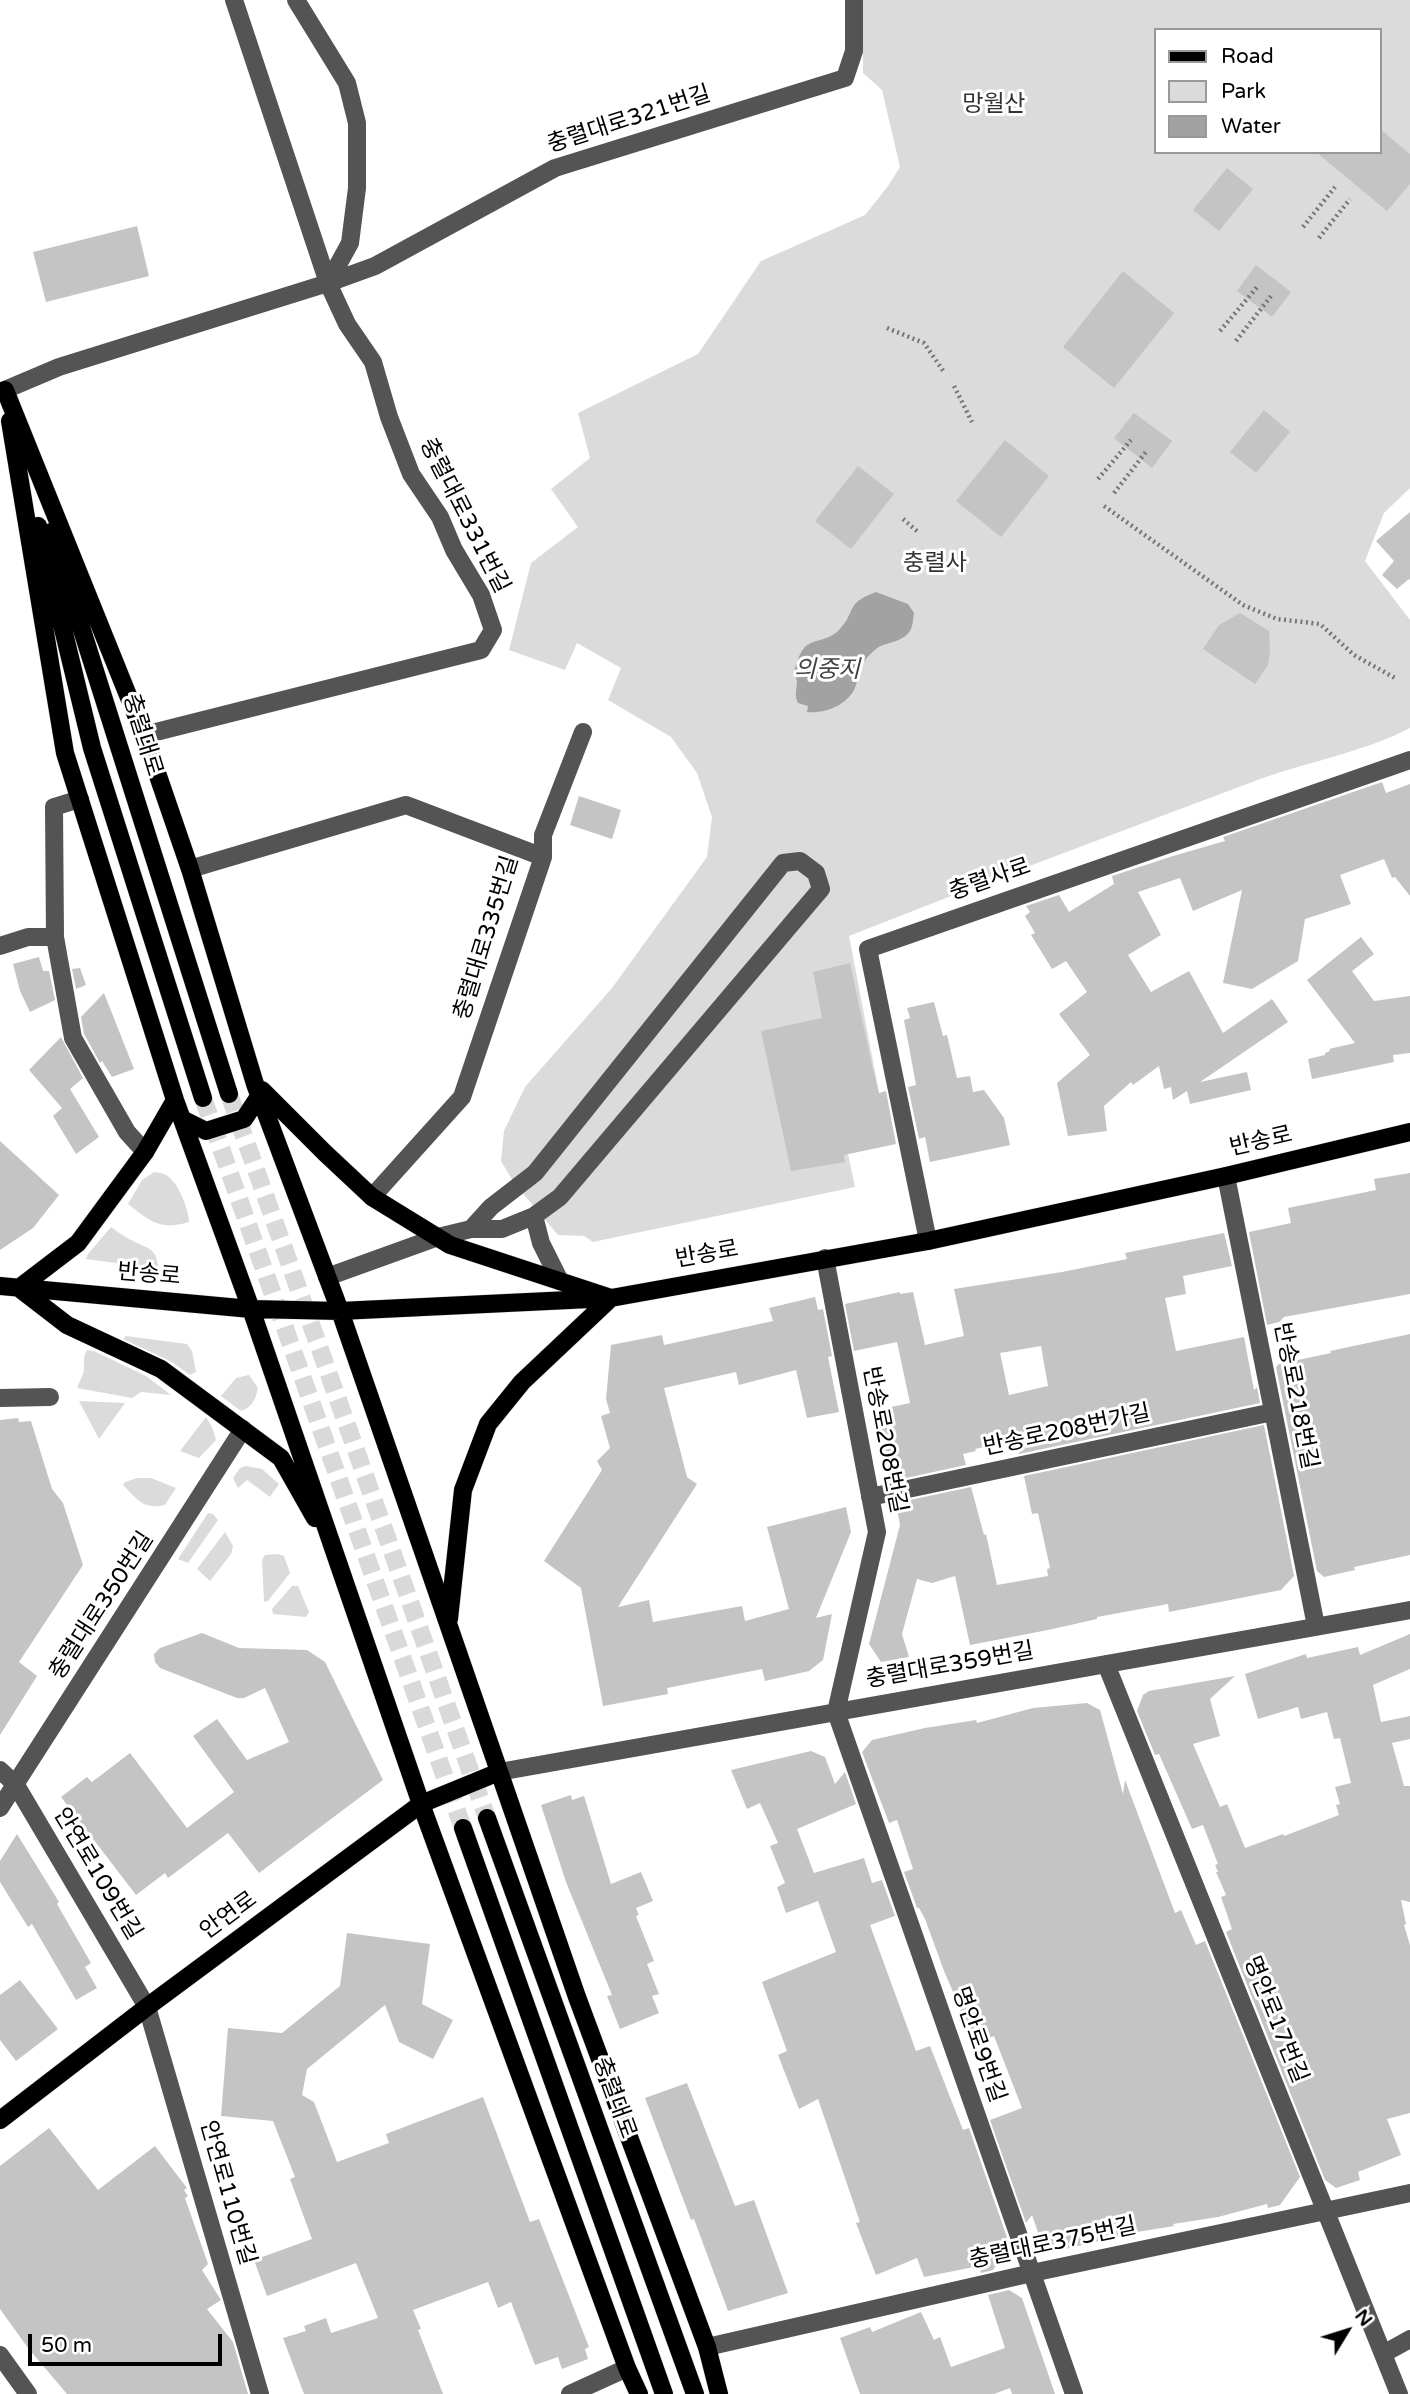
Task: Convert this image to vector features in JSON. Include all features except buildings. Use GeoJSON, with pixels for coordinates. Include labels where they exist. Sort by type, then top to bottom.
{"type":"FeatureCollection","features":[{"type":"Feature","properties":{"kind":"main road","name":"충렬대로"},"geometry":{"type":"LineString","coordinates":[[0,372],[92,748],[203,1098]]}},
{"type":"Feature","properties":{"kind":"main road"},"geometry":{"type":"LineString","coordinates":[[3,391],[145,734],[258,1089],[340,1311],[577,1997],[707,2347],[719,2394]]}},
{"type":"Feature","properties":{"kind":"main road"},"geometry":{"type":"LineString","coordinates":[[3,391],[65,753],[79,799],[175,1100],[251,1309],[421,1804],[627,2368],[639,2394]]}},
{"type":"Feature","properties":{"kind":"main road","name":"충렬대로"},"geometry":{"type":"LineString","coordinates":[[3,391],[229,1094]]}},
{"type":"Feature","properties":{"kind":"main road"},"geometry":{"type":"LineString","coordinates":[[258,1089],[372,1197],[450,1245],[611,1298],[522,1382],[488,1424],[463,1490],[448,1626]]}},
{"type":"Feature","properties":{"kind":"main road"},"geometry":{"type":"LineString","coordinates":[[182,1119],[206,1131],[244,1119],[258,1089]]}},
{"type":"Feature","properties":{"kind":"main road"},"geometry":{"type":"LineString","coordinates":[[175,1100],[145,1152],[78,1243],[19,1288],[67,1325],[161,1369],[281,1458],[338,1558]]}},
{"type":"Feature","properties":{"kind":"main road","name":"반송로"},"geometry":{"type":"LineString","coordinates":[[0,1286],[251,1309],[340,1311],[611,1298],[928,1241],[1226,1176],[1410,1132]]}},
{"type":"Feature","properties":{"kind":"main road","name":"안연로"},"geometry":{"type":"LineString","coordinates":[[0,2120],[147,2007],[421,1804],[499,1772]]}},
{"type":"Feature","properties":{"kind":"main road","name":"충렬대로"},"geometry":{"type":"LineString","coordinates":[[487,1818],[695,2394]]}},
{"type":"Feature","properties":{"kind":"main road"},"geometry":{"type":"LineString","coordinates":[[463,1828],[664,2394]]}},
{"type":"Feature","properties":{"kind":"street","name":"충렬대로331번길"},"geometry":{"type":"LineString","coordinates":[[145,734],[481,650],[493,630],[481,595],[454,550],[440,517],[411,474],[389,417],[373,362],[347,324],[328,284],[234,0]]}},
{"type":"Feature","properties":{"kind":"street"},"geometry":{"type":"LineString","coordinates":[[296,0],[346,83],[357,123],[357,188],[350,243],[328,284]]}},
{"type":"Feature","properties":{"kind":"street","name":"충렬대로321번길"},"geometry":{"type":"LineString","coordinates":[[3,391],[59,367],[328,284],[375,266],[555,168],[845,78],[854,51],[854,0]]}},
{"type":"Feature","properties":{"kind":"street"},"geometry":{"type":"LineString","coordinates":[[543,857],[543,835],[583,732]]}},
{"type":"Feature","properties":{"kind":"street","name":"충렬사로"},"geometry":{"type":"LineString","coordinates":[[928,1241],[868,949],[1410,760]]}},
{"type":"Feature","properties":{"kind":"street"},"geometry":{"type":"LineString","coordinates":[[79,799],[54,807],[55,937],[73,1038],[127,1132],[145,1152]]}},
{"type":"Feature","properties":{"kind":"street","name":"충렬대로335번길"},"geometry":{"type":"LineString","coordinates":[[190,869],[406,805],[543,857],[462,1097],[372,1197]]}},
{"type":"Feature","properties":{"kind":"street"},"geometry":{"type":"LineString","coordinates":[[327,1277],[438,1237],[471,1229],[502,1229],[534,1216],[560,1197],[821,889],[816,873],[800,861],[783,863],[535,1173],[491,1208],[471,1229]]}},
{"type":"Feature","properties":{"kind":"street"},"geometry":{"type":"LineString","coordinates":[[0,946],[28,937],[55,937]]}},
{"type":"Feature","properties":{"kind":"street","name":"반송로218번길"},"geometry":{"type":"LineString","coordinates":[[1226,1176],[1316,1626]]}},
{"type":"Feature","properties":{"kind":"street"},"geometry":{"type":"LineString","coordinates":[[534,1216],[541,1244],[560,1281]]}},
{"type":"Feature","properties":{"kind":"street","name":"반송로208번길"},"geometry":{"type":"LineString","coordinates":[[825,1258],[877,1532],[836,1712]]}},
{"type":"Feature","properties":{"kind":"street"},"geometry":{"type":"LineString","coordinates":[[0,1398],[50,1397]]}},
{"type":"Feature","properties":{"kind":"street","name":"반송로208번가길"},"geometry":{"type":"LineString","coordinates":[[870,1497],[1273,1412]]}},
{"type":"Feature","properties":{"kind":"street","name":"충렬대로350번길"},"geometry":{"type":"LineString","coordinates":[[0,1808],[243,1429]]}},
{"type":"Feature","properties":{"kind":"street","name":"충렬대로359번길"},"geometry":{"type":"LineString","coordinates":[[499,1772],[1410,1610]]}},
{"type":"Feature","properties":{"kind":"street","name":"명안로17번길"},"geometry":{"type":"LineString","coordinates":[[1106,1664],[1399,2394]]}},
{"type":"Feature","properties":{"kind":"street","name":"명안로9번길"},"geometry":{"type":"LineString","coordinates":[[836,1712],[1074,2394]]}},
{"type":"Feature","properties":{"kind":"street","name":"안연로109번길"},"geometry":{"type":"LineString","coordinates":[[0,1770],[16,1785],[147,2007]]}},
{"type":"Feature","properties":{"kind":"street","name":"안연로110번길"},"geometry":{"type":"LineString","coordinates":[[147,2007],[260,2394]]}},
{"type":"Feature","properties":{"kind":"street","name":"충렬대로375번길"},"geometry":{"type":"LineString","coordinates":[[707,2347],[1032,2273],[1410,2193]]}},
{"type":"Feature","properties":{"kind":"street"},"geometry":{"type":"LineString","coordinates":[[1383,2354],[1410,2339]]}},
{"type":"Feature","properties":{"kind":"street"},"geometry":{"type":"LineString","coordinates":[[0,2355],[28,2394]]}},
{"type":"Feature","properties":{"kind":"street"},"geometry":{"type":"LineString","coordinates":[[570,2394],[627,2368]]}},
{"type":"Feature","properties":{"kind":"path"},"geometry":{"type":"LineString","coordinates":[[1303,227],[1335,187]]}},
{"type":"Feature","properties":{"kind":"path"},"geometry":{"type":"LineString","coordinates":[[1319,238],[1350,199]]}},
{"type":"Feature","properties":{"kind":"path"},"geometry":{"type":"LineString","coordinates":[[1220,331],[1258,286]]}},
{"type":"Feature","properties":{"kind":"path"},"geometry":{"type":"LineString","coordinates":[[1236,341],[1271,296]]}},
{"type":"Feature","properties":{"kind":"path"},"geometry":{"type":"LineString","coordinates":[[887,328],[924,343],[944,372]]}},
{"type":"Feature","properties":{"kind":"path"},"geometry":{"type":"LineString","coordinates":[[954,386],[972,422]]}},
{"type":"Feature","properties":{"kind":"path"},"geometry":{"type":"LineString","coordinates":[[1098,479],[1130,440]]}},
{"type":"Feature","properties":{"kind":"path"},"geometry":{"type":"LineString","coordinates":[[1114,493],[1146,452]]}},
{"type":"Feature","properties":{"kind":"path"},"geometry":{"type":"LineString","coordinates":[[1104,506],[1243,605],[1277,619],[1320,624],[1354,655],[1395,678]]}},
{"type":"Feature","properties":{"kind":"path"},"geometry":{"type":"LineString","coordinates":[[903,519],[918,532]]}},
{"type":"Feature","properties":{"kind":"green space","name":"충렬사"},"geometry":{"type":"Polygon","coordinates":[[[863,0],[1410,0],[1410,488],[1384,513],[1365,561],[1410,620],[1410,728],[1353,751],[1255,781],[849,936],[880,1098],[838,1107],[855,1187],[593,1242],[584,1236],[558,1235],[514,1183],[501,1161],[504,1131],[525,1087],[612,988],[707,857],[712,817],[697,773],[671,737],[608,700],[621,668],[577,643],[565,670],[509,650],[531,563],[578,527],[551,489],[590,458],[578,413],[698,354],[761,261],[865,215],[900,167],[882,90],[863,73],[863,0]]]}},
{"type":"Feature","properties":{"kind":"green space"},"geometry":{"type":"Polygon","coordinates":[[[154,1172],[166,1175],[180,1192],[189,1222],[179,1225],[156,1223],[128,1204],[142,1180],[154,1172]]]}},
{"type":"Feature","properties":{"kind":"green space"},"geometry":{"type":"Polygon","coordinates":[[[111,1227],[152,1251],[159,1269],[86,1259],[111,1227]]]}},
{"type":"Feature","properties":{"kind":"green space"},"geometry":{"type":"Polygon","coordinates":[[[126,1336],[187,1344],[192,1351],[196,1372],[190,1375],[172,1362],[123,1339],[126,1336]]]}},
{"type":"Feature","properties":{"kind":"green space"},"geometry":{"type":"Polygon","coordinates":[[[87,1350],[146,1376],[171,1395],[141,1392],[132,1398],[77,1388],[84,1371],[87,1350]]]}},
{"type":"Feature","properties":{"kind":"green space"},"geometry":{"type":"Polygon","coordinates":[[[249,1375],[258,1388],[253,1402],[241,1411],[221,1396],[236,1378],[249,1375]]]}},
{"type":"Feature","properties":{"kind":"green space"},"geometry":{"type":"Polygon","coordinates":[[[79,1401],[125,1403],[99,1439],[79,1401]]]}},
{"type":"Feature","properties":{"kind":"green space"},"geometry":{"type":"Polygon","coordinates":[[[206,1417],[216,1440],[199,1458],[180,1451],[206,1417]]]}},
{"type":"Feature","properties":{"kind":"green space"},"geometry":{"type":"Polygon","coordinates":[[[246,1466],[262,1469],[279,1484],[270,1497],[247,1480],[238,1488],[233,1478],[240,1468],[246,1466]]]}},
{"type":"Feature","properties":{"kind":"green space"},"geometry":{"type":"Polygon","coordinates":[[[137,1478],[151,1478],[176,1488],[165,1505],[146,1505],[123,1485],[137,1478]]]}},
{"type":"Feature","properties":{"kind":"green space"},"geometry":{"type":"Polygon","coordinates":[[[208,1513],[218,1520],[188,1563],[178,1559],[208,1513]]]}},
{"type":"Feature","properties":{"kind":"green space"},"geometry":{"type":"Polygon","coordinates":[[[225,1532],[233,1546],[231,1554],[210,1581],[197,1569],[225,1532]]]}},
{"type":"Feature","properties":{"kind":"green space"},"geometry":{"type":"Polygon","coordinates":[[[265,1555],[284,1556],[290,1573],[268,1601],[264,1602],[262,1560],[265,1555]]]}},
{"type":"Feature","properties":{"kind":"green space"},"geometry":{"type":"Polygon","coordinates":[[[292,1586],[298,1586],[309,1612],[306,1617],[273,1614],[272,1609],[292,1586]]]}},
{"type":"Feature","properties":{"kind":"water","name":"의중지"},"geometry":{"type":"Polygon","coordinates":[[[876,592],[908,604],[914,613],[909,633],[881,646],[870,655],[862,665],[853,692],[843,702],[829,709],[807,712],[808,706],[798,703],[796,697],[797,681],[794,671],[801,652],[810,643],[833,635],[859,600],[876,592]]]}},
{"type":"Feature","properties":{"kind":"tunnel"},"geometry":{"type":"LineString","coordinates":[[229,1094],[487,1818]]}},
{"type":"Feature","properties":{"kind":"tunnel"},"geometry":{"type":"LineString","coordinates":[[203,1098],[463,1828]]}},
{"type":"Feature","properties":{"kind":"park label","name":"망월산"},"geometry":{"type":"Point","coordinates":[994,105]}}]}
